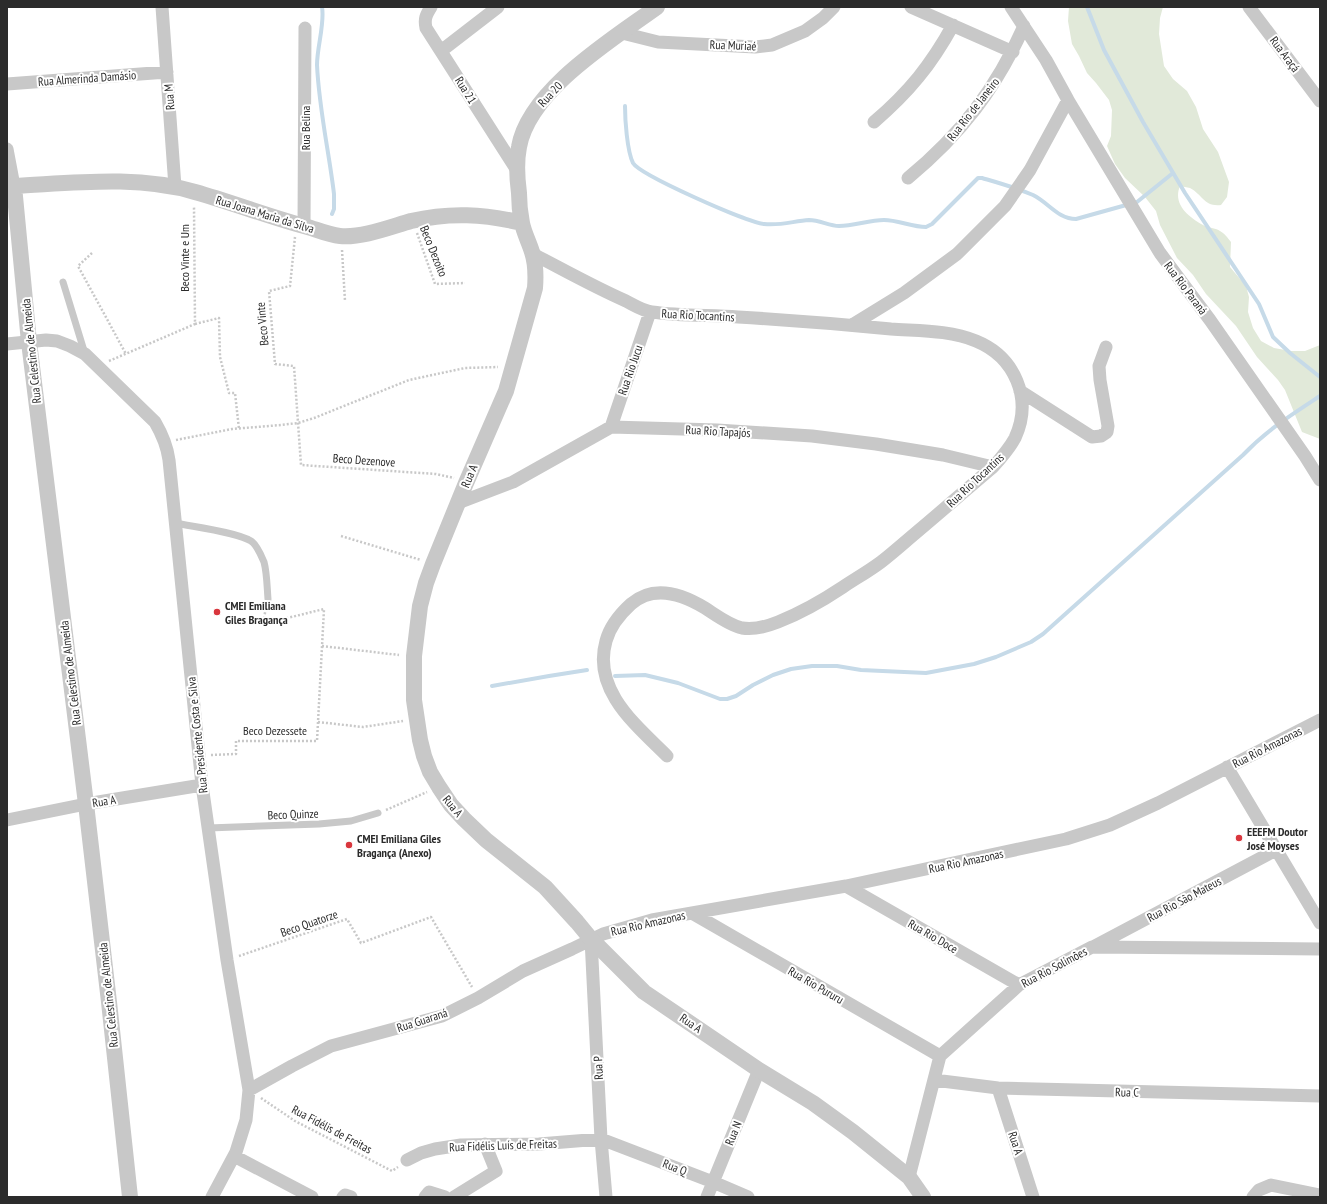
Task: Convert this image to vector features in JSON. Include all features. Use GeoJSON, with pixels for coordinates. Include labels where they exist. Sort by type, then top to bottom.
{"type":"FeatureCollection","features":[{"type":"Feature","properties":{"kind":"street","name":"Rua M"},"geometry":{"type":"LineString","coordinates":[[162,7],[175,187]]}},
{"type":"Feature","properties":{"kind":"street","name":"Rua 21"},"geometry":{"type":"LineString","coordinates":[[432,7],[426,15],[426,28],[518,172]]}},
{"type":"Feature","properties":{"kind":"street"},"geometry":{"type":"LineString","coordinates":[[441,51],[498,7]]}},
{"type":"Feature","properties":{"kind":"street","name":"Rua 20"},"geometry":{"type":"LineString","coordinates":[[522,223],[518,172],[519,147],[524,131],[534,111],[553,88],[595,53],[657,7]]}},
{"type":"Feature","properties":{"kind":"street","name":"Rua Muriaé"},"geometry":{"type":"LineString","coordinates":[[622,33],[658,42],[754,47],[772,45],[805,31],[823,18],[834,7]]}},
{"type":"Feature","properties":{"kind":"street"},"geometry":{"type":"LineString","coordinates":[[911,7],[1013,52]]}},
{"type":"Feature","properties":{"kind":"street","name":"Rua Rio Paraná"},"geometry":{"type":"LineString","coordinates":[[1011,7],[1046,60],[1068,100],[1160,252],[1210,320],[1305,456],[1320,480]]}},
{"type":"Feature","properties":{"kind":"street","name":"Rua Araçá"},"geometry":{"type":"LineString","coordinates":[[1249,7],[1320,101]]}},
{"type":"Feature","properties":{"kind":"street"},"geometry":{"type":"LineString","coordinates":[[874,122],[911,88],[941,47],[953,25]]}},
{"type":"Feature","properties":{"kind":"street","name":"Rua Rio de Janeiro"},"geometry":{"type":"LineString","coordinates":[[908,178],[939,151],[967,121],[999,76],[1013,52],[1024,26]]}},
{"type":"Feature","properties":{"kind":"street","name":"Rua Belina"},"geometry":{"type":"LineString","coordinates":[[301,226],[305,28]]}},
{"type":"Feature","properties":{"kind":"street","name":"Rua Almerinda Damásio"},"geometry":{"type":"LineString","coordinates":[[7,84],[167,72]]}},
{"type":"Feature","properties":{"kind":"street"},"geometry":{"type":"LineString","coordinates":[[852,325],[904,293],[957,254],[1005,206],[1030,170],[1068,100]]}},
{"type":"Feature","properties":{"kind":"street","name":"Rua Celestino de Almeida"},"geometry":{"type":"LineString","coordinates":[[7,149],[29,342],[86,804],[130,1197]]}},
{"type":"Feature","properties":{"kind":"street","name":"Rua Joana Maria da Silva"},"geometry":{"type":"LineString","coordinates":[[11,186],[106,181],[149,183],[194,191],[301,226],[341,236],[366,233],[439,216],[470,214],[522,223]]}},
{"type":"Feature","properties":{"kind":"street","name":"Rua A"},"geometry":{"type":"LineString","coordinates":[[522,223],[533,254],[536,271],[535,288],[514,367],[506,391],[433,564],[420,606],[414,656],[414,700],[416,719],[424,756],[430,772],[451,805],[464,819],[486,840],[545,887],[591,939],[644,992],[758,1070],[813,1103],[853,1132],[909,1178],[923,1197]]}},
{"type":"Feature","properties":{"kind":"street","name":"Rua Rio Tocantins"},"geometry":{"type":"LineString","coordinates":[[533,254],[612,295],[650,312],[808,321],[952,334],[976,341],[994,351],[1006,361],[1014,374],[1020,391],[1020,424],[1015,437],[1006,452],[993,467],[881,563],[813,606],[778,622],[758,627],[742,628],[722,619],[683,596],[669,592],[656,592],[644,596],[634,601],[623,611],[608,632],[604,647],[603,661],[605,676],[610,690],[625,714],[667,756]]}},
{"type":"Feature","properties":{"kind":"street","name":"Rua Rio Jucu"},"geometry":{"type":"LineString","coordinates":[[611,427],[650,312]]}},
{"type":"Feature","properties":{"kind":"street","name":"Rua Presidente Costa e Silva"},"geometry":{"type":"LineString","coordinates":[[7,344],[46,340],[57,341],[85,354],[154,422],[166,442],[202,785],[227,960],[249,1090],[246,1120],[234,1156],[218,1195]]}},
{"type":"Feature","properties":{"kind":"street"},"geometry":{"type":"LineString","coordinates":[[1020,391],[1092,437],[1101,436],[1107,432],[1108,426],[1099,366],[1106,347]]}},
{"type":"Feature","properties":{"kind":"street"},"geometry":{"type":"LineString","coordinates":[[458,503],[513,482],[611,427]]}},
{"type":"Feature","properties":{"kind":"street","name":"Rua Rio Tapajós"},"geometry":{"type":"LineString","coordinates":[[611,427],[717,430],[812,436],[876,444],[936,454],[993,467]]}},
{"type":"Feature","properties":{"kind":"street"},"geometry":{"type":"LineString","coordinates":[[1305,456],[1320,463]]}},
{"type":"Feature","properties":{"kind":"street","name":"Rua Rio Amazonas"},"geometry":{"type":"LineString","coordinates":[[591,939],[624,927],[652,920],[846,886],[1019,849],[1080,834],[1117,822],[1158,803],[1320,720]]}},
{"type":"Feature","properties":{"kind":"street"},"geometry":{"type":"LineString","coordinates":[[1227,767],[1320,923]]}},
{"type":"Feature","properties":{"kind":"street","name":"Rua A"},"geometry":{"type":"LineString","coordinates":[[7,820],[86,804],[202,785]]}},
{"type":"Feature","properties":{"kind":"street","name":"Rua Rio São Mateus"},"geometry":{"type":"LineString","coordinates":[[1092,947],[1276,850]]}},
{"type":"Feature","properties":{"kind":"street","name":"Rua Rio Doce"},"geometry":{"type":"LineString","coordinates":[[846,886],[1019,985]]}},
{"type":"Feature","properties":{"kind":"street","name":"Rua Rio Pururu"},"geometry":{"type":"LineString","coordinates":[[692,913],[940,1056]]}},
{"type":"Feature","properties":{"kind":"street","name":"Rua Guaraná"},"geometry":{"type":"LineString","coordinates":[[249,1090],[331,1046],[442,1016],[478,998],[522,970],[572,949],[591,939]]}},
{"type":"Feature","properties":{"kind":"street","name":"Rua P"},"geometry":{"type":"LineString","coordinates":[[591,939],[601,1140],[606,1197]]}},
{"type":"Feature","properties":{"kind":"street","name":"Rua Rio Solimões"},"geometry":{"type":"LineString","coordinates":[[940,1056],[1019,985],[1092,947],[1320,949]]}},
{"type":"Feature","properties":{"kind":"street"},"geometry":{"type":"LineString","coordinates":[[909,1178],[940,1056]]}},
{"type":"Feature","properties":{"kind":"street","name":"Rua N"},"geometry":{"type":"LineString","coordinates":[[707,1197],[758,1070]]}},
{"type":"Feature","properties":{"kind":"street","name":"Rua C"},"geometry":{"type":"LineString","coordinates":[[934,1080],[998,1088],[1320,1096]]}},
{"type":"Feature","properties":{"kind":"street","name":"Rua A"},"geometry":{"type":"LineString","coordinates":[[998,1088],[1033,1197]]}},
{"type":"Feature","properties":{"kind":"street","name":"Rua Fidélis Luís de Freitas"},"geometry":{"type":"LineString","coordinates":[[407,1160],[421,1153],[435,1149],[461,1145],[540,1144],[601,1140]]}},
{"type":"Feature","properties":{"kind":"street","name":"Rua Q"},"geometry":{"type":"LineString","coordinates":[[601,1140],[713,1182],[748,1197]]}},
{"type":"Feature","properties":{"kind":"street"},"geometry":{"type":"LineString","coordinates":[[454,1197],[496,1171],[485,1144]]}},
{"type":"Feature","properties":{"kind":"street"},"geometry":{"type":"LineString","coordinates":[[234,1156],[312,1197]]}},
{"type":"Feature","properties":{"kind":"street"},"geometry":{"type":"LineString","coordinates":[[1253,1197],[1259,1190],[1271,1185],[1320,1195]]}},
{"type":"Feature","properties":{"kind":"street"},"geometry":{"type":"LineString","coordinates":[[425,1197],[429,1192],[445,1197]]}},
{"type":"Feature","properties":{"kind":"street"},"geometry":{"type":"LineString","coordinates":[[343,1197],[345,1195],[351,1197]]}},
{"type":"Feature","properties":{"kind":"lane"},"geometry":{"type":"LineString","coordinates":[[63,282],[85,354]]}},
{"type":"Feature","properties":{"kind":"lane"},"geometry":{"type":"LineString","coordinates":[[175,523],[222,532],[242,537],[251,542],[258,549],[264,563],[268,599]]}},
{"type":"Feature","properties":{"kind":"lane","name":"Beco Quinze"},"geometry":{"type":"LineString","coordinates":[[208,828],[319,824],[351,821],[378,813]]}},
{"type":"Feature","properties":{"kind":"path","name":"Beco Vinte e Um"},"geometry":{"type":"LineString","coordinates":[[194,191],[195,324]]}},
{"type":"Feature","properties":{"kind":"path","name":"Beco Dezoito"},"geometry":{"type":"LineString","coordinates":[[413,221],[435,284],[465,283]]}},
{"type":"Feature","properties":{"kind":"path","name":"Beco Vinte"},"geometry":{"type":"LineString","coordinates":[[298,423],[294,366],[275,364],[269,290],[290,286],[301,226]]}},
{"type":"Feature","properties":{"kind":"path"},"geometry":{"type":"LineString","coordinates":[[341,236],[345,301]]}},
{"type":"Feature","properties":{"kind":"path"},"geometry":{"type":"LineString","coordinates":[[92,253],[78,266],[126,354]]}},
{"type":"Feature","properties":{"kind":"path"},"geometry":{"type":"LineString","coordinates":[[98,366],[195,324],[218,318],[220,357],[229,393],[235,393],[239,429]]}},
{"type":"Feature","properties":{"kind":"path"},"geometry":{"type":"LineString","coordinates":[[166,442],[214,432],[298,423],[409,380],[465,368],[514,367]]}},
{"type":"Feature","properties":{"kind":"path","name":"Beco Dezenove"},"geometry":{"type":"LineString","coordinates":[[298,423],[301,465],[436,474],[452,477],[466,483]]}},
{"type":"Feature","properties":{"kind":"path"},"geometry":{"type":"LineString","coordinates":[[341,536],[433,564]]}},
{"type":"Feature","properties":{"kind":"path","name":"Beco Dezessete"},"geometry":{"type":"LineString","coordinates":[[199,755],[236,754],[236,741],[317,741],[324,609],[263,624],[268,599]]}},
{"type":"Feature","properties":{"kind":"path"},"geometry":{"type":"LineString","coordinates":[[322,646],[414,656]]}},
{"type":"Feature","properties":{"kind":"path"},"geometry":{"type":"LineString","coordinates":[[318,722],[363,726],[416,719]]}},
{"type":"Feature","properties":{"kind":"path"},"geometry":{"type":"LineString","coordinates":[[378,813],[439,787]]}},
{"type":"Feature","properties":{"kind":"path","name":"Beco Quatorze"},"geometry":{"type":"LineString","coordinates":[[227,960],[347,919],[361,943],[431,917],[478,998]]}},
{"type":"Feature","properties":{"kind":"path","name":"Rua Fidélis de Freitas"},"geometry":{"type":"LineString","coordinates":[[249,1090],[295,1121],[392,1171],[407,1160]]}},
{"type":"Feature","properties":{"kind":"green space"},"geometry":{"type":"Polygon","coordinates":[[[1069,7],[1163,7],[1160,18],[1159,34],[1164,66],[1173,79],[1187,91],[1196,107],[1203,129],[1218,152],[1229,182],[1227,197],[1221,205],[1211,204],[1190,188],[1180,186],[1178,199],[1180,205],[1188,215],[1205,226],[1217,229],[1231,242],[1230,267],[1246,286],[1249,297],[1248,312],[1253,328],[1261,341],[1274,348],[1291,351],[1305,351],[1320,345],[1320,439],[1302,432],[1285,390],[1257,357],[1236,326],[1206,294],[1193,275],[1177,258],[1160,225],[1156,211],[1145,197],[1125,178],[1115,164],[1107,146],[1111,136],[1112,110],[1109,100],[1087,73],[1072,44],[1068,21],[1069,7]]]}},
{"type":"Feature","properties":{"kind":"waterway"},"geometry":{"type":"LineString","coordinates":[[322,7],[323,13],[317,65],[322,114],[334,194],[334,209],[332,214]]}},
{"type":"Feature","properties":{"kind":"waterway"},"geometry":{"type":"LineString","coordinates":[[1087,7],[1104,50],[1143,122],[1185,193],[1259,304],[1273,337],[1320,377]]}},
{"type":"Feature","properties":{"kind":"waterway"},"geometry":{"type":"LineString","coordinates":[[625,106],[629,151],[633,163],[640,169],[673,187],[716,207],[764,224],[781,224],[809,220],[839,226],[884,220],[926,227],[932,224],[978,178],[1021,190],[1033,195],[1059,214],[1076,219],[1137,202],[1173,173]]}},
{"type":"Feature","properties":{"kind":"waterway"},"geometry":{"type":"LineString","coordinates":[[615,676],[645,675],[678,683],[720,699],[727,699],[736,696],[773,675],[791,669],[812,666],[837,666],[861,670],[926,673],[974,664],[996,657],[1031,642],[1043,634],[1261,438],[1280,423],[1320,396]]}},
{"type":"Feature","properties":{"kind":"waterway"},"geometry":{"type":"LineString","coordinates":[[492,686],[587,670]]}},
{"type":"Feature","properties":{"kind":"place","name":"CMEI Emiliana Giles Bragança"},"geometry":{"type":"Point","coordinates":[217,612]}},
{"type":"Feature","properties":{"kind":"place","name":"EEEFM Doutor José Moyses"},"geometry":{"type":"Point","coordinates":[1239,838]}},
{"type":"Feature","properties":{"kind":"place","name":"CMEI Emiliana Giles Bragança (Anexo)"},"geometry":{"type":"Point","coordinates":[349,845]}}]}
